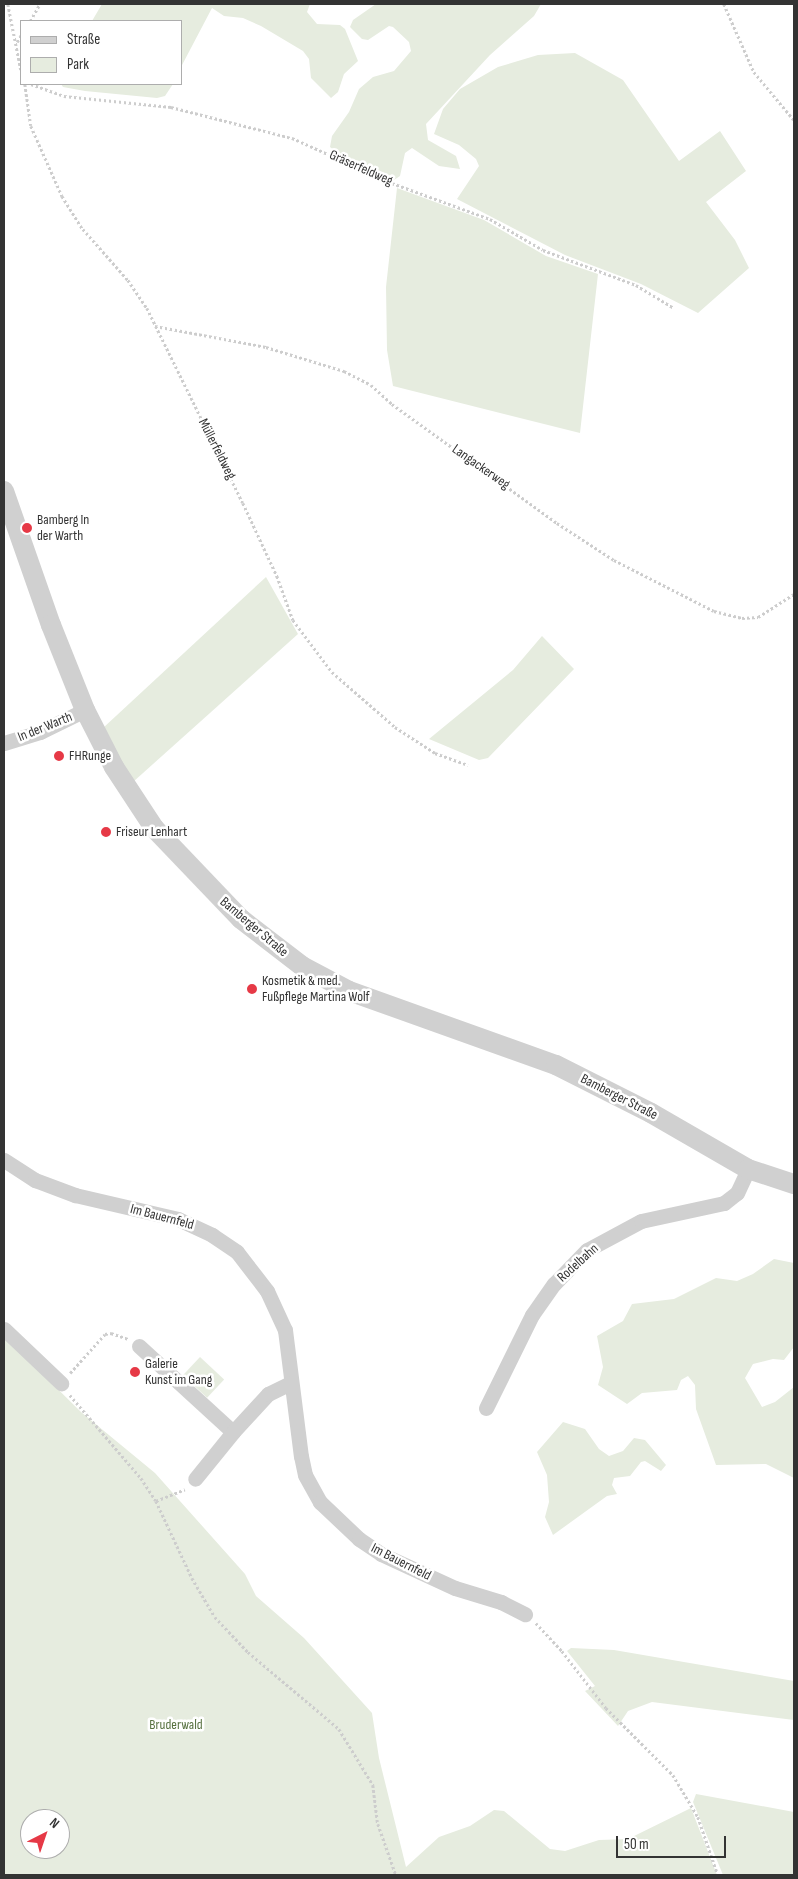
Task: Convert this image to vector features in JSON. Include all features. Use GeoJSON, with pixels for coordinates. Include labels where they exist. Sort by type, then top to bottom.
{"type":"FeatureCollection","features":[{"type":"Feature","properties":{"kind":"street","name":"Bamberger Straße"},"geometry":{"type":"LineString","coordinates":[[4,491],[51,625],[86,710],[114,767],[154,828],[209,889],[279,950],[349,991],[556,1065],[651,1112],[748,1169],[794,1184]]}},
{"type":"Feature","properties":{"kind":"street","name":"In der Warth"},"geometry":{"type":"LineString","coordinates":[[4,743],[40,732],[86,710]]}},
{"type":"Feature","properties":{"kind":"street","name":"Im Bauernfeld"},"geometry":{"type":"LineString","coordinates":[[4,1160],[35,1180],[59,1190],[107,1204],[178,1219],[225,1243],[258,1278],[276,1308],[284,1330],[305,1475],[314,1493],[330,1513],[381,1554],[455,1588],[501,1602],[525,1614]]}},
{"type":"Feature","properties":{"kind":"street","name":"Rodelbahn"},"geometry":{"type":"LineString","coordinates":[[486,1408],[532,1315],[554,1284],[588,1250],[641,1221],[724,1203],[737,1192],[748,1169]]}},
{"type":"Feature","properties":{"kind":"street"},"geometry":{"type":"LineString","coordinates":[[4,1329],[61,1383]]}},
{"type":"Feature","properties":{"kind":"street"},"geometry":{"type":"LineString","coordinates":[[139,1346],[233,1432]]}},
{"type":"Feature","properties":{"kind":"street"},"geometry":{"type":"LineString","coordinates":[[195,1479],[233,1432],[268,1394],[291,1383]]}},
{"type":"Feature","properties":{"kind":"path"},"geometry":{"type":"LineString","coordinates":[[8,4],[20,65]]}},
{"type":"Feature","properties":{"kind":"path"},"geometry":{"type":"LineString","coordinates":[[31,20],[40,4]]}},
{"type":"Feature","properties":{"kind":"path"},"geometry":{"type":"LineString","coordinates":[[724,4],[754,72],[794,120]]}},
{"type":"Feature","properties":{"kind":"path"},"geometry":{"type":"LineString","coordinates":[[16,44],[20,37]]}},
{"type":"Feature","properties":{"kind":"path","name":"Müllerfeldweg"},"geometry":{"type":"LineString","coordinates":[[25,85],[31,126],[62,196],[94,242],[138,293],[218,450],[277,576],[289,611],[303,635],[332,672],[395,727],[435,753],[468,765]]}},
{"type":"Feature","properties":{"kind":"path","name":"Gräserfeldweg"},"geometry":{"type":"LineString","coordinates":[[34,85],[64,96],[171,107],[292,138],[383,179],[490,219],[542,250],[636,285],[674,308]]}},
{"type":"Feature","properties":{"kind":"path","name":"Langackerweg"},"geometry":{"type":"LineString","coordinates":[[155,326],[243,342],[311,360],[372,385],[392,404],[557,523],[614,560],[714,610],[742,618],[758,617],[794,594]]}},
{"type":"Feature","properties":{"kind":"path"},"geometry":{"type":"LineString","coordinates":[[139,1346],[121,1336],[105,1334],[61,1383],[141,1478],[156,1501],[192,1578],[214,1617],[248,1652],[339,1729],[373,1785],[378,1824],[396,1875]]}},
{"type":"Feature","properties":{"kind":"path"},"geometry":{"type":"LineString","coordinates":[[156,1501],[182,1493],[195,1479]]}},
{"type":"Feature","properties":{"kind":"path"},"geometry":{"type":"LineString","coordinates":[[525,1614],[555,1642],[606,1708],[674,1775],[698,1818],[718,1875]]}},
{"type":"Feature","properties":{"kind":"green space"},"geometry":{"type":"Polygon","coordinates":[[[102,4],[310,4],[307,12],[317,24],[340,25],[345,29],[358,61],[344,74],[338,92],[331,98],[311,78],[309,59],[303,51],[261,26],[243,18],[224,16],[212,8],[182,65],[182,20],[93,20],[102,4]]]}},
{"type":"Feature","properties":{"kind":"green space"},"geometry":{"type":"Polygon","coordinates":[[[376,4],[541,4],[534,16],[490,55],[426,124],[428,140],[456,156],[460,169],[439,166],[412,148],[405,153],[400,176],[394,180],[340,155],[330,147],[332,136],[349,112],[359,89],[373,77],[394,71],[411,51],[409,42],[393,27],[389,26],[368,40],[362,39],[350,27],[353,20],[376,4]]]}},
{"type":"Feature","properties":{"kind":"green space"},"geometry":{"type":"Polygon","coordinates":[[[575,53],[623,80],[679,161],[720,131],[746,171],[706,202],[735,240],[749,268],[698,313],[641,284],[565,255],[457,199],[479,166],[476,159],[459,145],[434,134],[443,109],[460,89],[498,67],[538,55],[575,53]]]}},
{"type":"Feature","properties":{"kind":"green space"},"geometry":{"type":"Polygon","coordinates":[[[62,85],[172,85],[165,96],[157,98],[63,87],[62,85]]]}},
{"type":"Feature","properties":{"kind":"green space"},"geometry":{"type":"Polygon","coordinates":[[[397,188],[484,220],[546,256],[598,274],[580,433],[393,386],[387,350],[386,287],[397,188]]]}},
{"type":"Feature","properties":{"kind":"green space"},"geometry":{"type":"Polygon","coordinates":[[[266,577],[298,634],[133,782],[103,728],[266,577]]]}},
{"type":"Feature","properties":{"kind":"green space"},"geometry":{"type":"Polygon","coordinates":[[[542,636],[574,669],[488,758],[479,760],[429,739],[513,670],[542,636]]]}},
{"type":"Feature","properties":{"kind":"green space"},"geometry":{"type":"Polygon","coordinates":[[[774,1259],[794,1263],[794,1347],[784,1360],[773,1359],[753,1364],[745,1378],[762,1407],[775,1402],[794,1387],[794,1478],[766,1464],[716,1465],[696,1409],[695,1385],[688,1376],[681,1380],[677,1390],[642,1393],[627,1404],[598,1385],[603,1367],[597,1336],[623,1321],[632,1304],[674,1299],[716,1278],[737,1281],[753,1274],[774,1259]]]}},
{"type":"Feature","properties":{"kind":"green space","name":"Bruderwald"},"geometry":{"type":"Polygon","coordinates":[[[4,1336],[81,1412],[155,1473],[245,1574],[256,1596],[304,1638],[372,1713],[379,1758],[406,1867],[439,1837],[470,1826],[494,1810],[504,1811],[550,1849],[565,1851],[599,1840],[628,1839],[691,1808],[717,1875],[4,1875],[4,1336]]]}},
{"type":"Feature","properties":{"kind":"green space"},"geometry":{"type":"Polygon","coordinates":[[[200,1357],[224,1380],[207,1398],[183,1375],[200,1357]]]}},
{"type":"Feature","properties":{"kind":"green space"},"geometry":{"type":"Polygon","coordinates":[[[563,1422],[585,1429],[599,1449],[609,1456],[623,1451],[634,1438],[645,1440],[666,1465],[661,1471],[645,1461],[641,1462],[630,1476],[614,1478],[612,1485],[617,1494],[607,1496],[553,1535],[545,1517],[549,1502],[547,1475],[537,1452],[563,1422]]]}},
{"type":"Feature","properties":{"kind":"green space"},"geometry":{"type":"Polygon","coordinates":[[[571,1648],[614,1650],[794,1681],[794,1720],[652,1702],[628,1711],[618,1726],[585,1691],[595,1686],[567,1651],[571,1648]]]}},
{"type":"Feature","properties":{"kind":"green space"},"geometry":{"type":"Polygon","coordinates":[[[696,1794],[794,1812],[794,1875],[723,1875],[693,1802],[696,1794]]]}},
{"type":"Feature","properties":{"kind":"place","name":"Bamberg In der Warth"},"geometry":{"type":"Point","coordinates":[27,528]}},
{"type":"Feature","properties":{"kind":"place","name":"FHRunge"},"geometry":{"type":"Point","coordinates":[59,756]}},
{"type":"Feature","properties":{"kind":"place","name":"Friseur Lenhart"},"geometry":{"type":"Point","coordinates":[106,832]}},
{"type":"Feature","properties":{"kind":"place","name":"Kosmetik & med. Fußpflege Martina Wolf"},"geometry":{"type":"Point","coordinates":[252,989]}},
{"type":"Feature","properties":{"kind":"place","name":"Galerie Kunst im Gang"},"geometry":{"type":"Point","coordinates":[135,1372]}}]}
